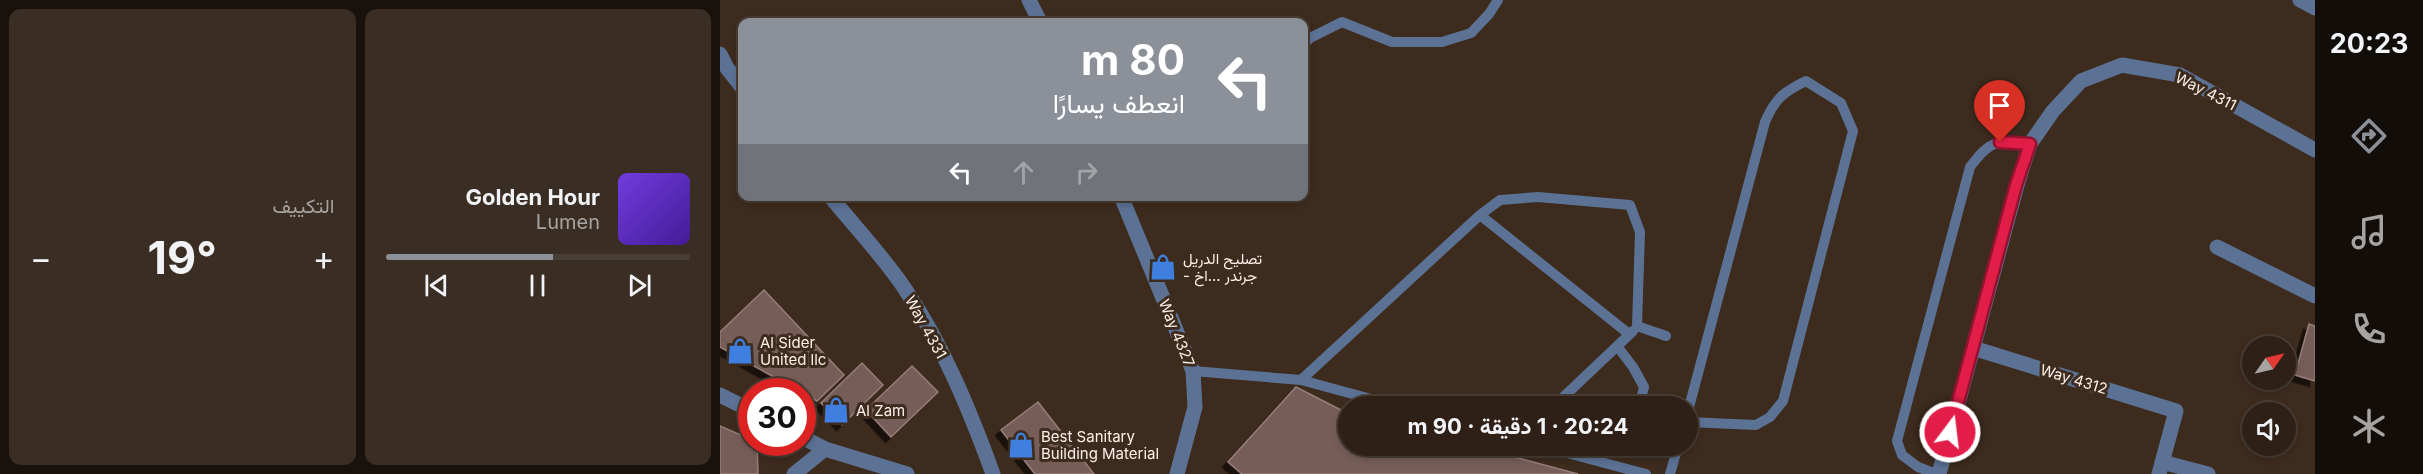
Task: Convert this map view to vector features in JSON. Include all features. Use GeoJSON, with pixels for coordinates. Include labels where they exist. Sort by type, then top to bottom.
{"type":"FeatureCollection","features":[{"type":"Feature","properties":{"kind":"street"},"geometry":{"type":"LineString","coordinates":[[1029,0],[1038,18]]}},
{"type":"Feature","properties":{"kind":"street"},"geometry":{"type":"LineString","coordinates":[[2300,0],[2315,8]]}},
{"type":"Feature","properties":{"kind":"street"},"geometry":{"type":"LineString","coordinates":[[720,54],[738,82]]}},
{"type":"Feature","properties":{"kind":"street","name":"Way 4311"},"geometry":{"type":"LineString","coordinates":[[1938,474],[2016,185],[2030,144],[2053,111],[2082,81],[2122,65],[2180,75],[2315,150]]}},
{"type":"Feature","properties":{"kind":"street","name":"Way 4331"},"geometry":{"type":"LineString","coordinates":[[834,201],[905,289],[942,354],[977,429],[993,474]]}},
{"type":"Feature","properties":{"kind":"street","name":"Way 4327"},"geometry":{"type":"LineString","coordinates":[[1123,201],[1193,371],[1195,407],[1177,474]]}},
{"type":"Feature","properties":{"kind":"street"},"geometry":{"type":"LineString","coordinates":[[2217,247],[2315,296]]}},
{"type":"Feature","properties":{"kind":"street","name":"Way 4312"},"geometry":{"type":"LineString","coordinates":[[1973,348],[2176,411],[2161,468]]}},
{"type":"Feature","properties":{"kind":"street"},"geometry":{"type":"LineString","coordinates":[[720,395],[738,404]]}},
{"type":"Feature","properties":{"kind":"street"},"geometry":{"type":"LineString","coordinates":[[816,444],[885,470],[907,474]]}},
{"type":"Feature","properties":{"kind":"street"},"geometry":{"type":"LineString","coordinates":[[794,474],[825,449]]}},
{"type":"Feature","properties":{"kind":"street"},"geometry":{"type":"LineString","coordinates":[[2161,468],[2208,474]]}},
{"type":"Feature","properties":{"kind":"lane"},"geometry":{"type":"LineString","coordinates":[[1308,40],[1341,22],[1392,42],[1442,42],[1471,33],[1489,14],[1498,0]]}},
{"type":"Feature","properties":{"kind":"lane"},"geometry":{"type":"LineString","coordinates":[[1692,396],[1765,122],[1772,105],[1785,91],[1806,81],[1841,103],[1853,131],[1783,401],[1770,417],[1756,425],[1698,422]]}},
{"type":"Feature","properties":{"kind":"lane"},"geometry":{"type":"LineString","coordinates":[[1938,474],[1918,466],[1902,455],[1897,441],[1970,167],[1983,150],[2000,142],[2030,144]]}},
{"type":"Feature","properties":{"kind":"lane"},"geometry":{"type":"LineString","coordinates":[[1301,380],[1480,215],[1500,200],[1528,198],[1629,205],[1640,232],[1633,330],[1564,396]]}},
{"type":"Feature","properties":{"kind":"lane"},"geometry":{"type":"LineString","coordinates":[[1480,215],[1633,330],[1666,336]]}},
{"type":"Feature","properties":{"kind":"lane"},"geometry":{"type":"LineString","coordinates":[[1617,346],[1633,367],[1644,387],[1642,396]]}},
{"type":"Feature","properties":{"kind":"lane"},"geometry":{"type":"LineString","coordinates":[[1193,371],[1301,380],[1361,396]]}},
{"type":"Feature","properties":{"kind":"lane"},"geometry":{"type":"LineString","coordinates":[[1579,456],[1646,474]]}},
{"type":"Feature","properties":{"kind":"lane"},"geometry":{"type":"LineString","coordinates":[[1587,458],[1590,456]]}},
{"type":"Feature","properties":{"kind":"lane"},"geometry":{"type":"LineString","coordinates":[[1670,474],[1675,456]]}},
{"type":"Feature","properties":{"kind":"building"},"geometry":{"type":"Polygon","coordinates":[[[764,290],[844,375],[817,401],[816,378],[776,378],[720,347],[720,332],[764,290]]]}},
{"type":"Feature","properties":{"kind":"building"},"geometry":{"type":"Polygon","coordinates":[[[2309,324],[2315,326],[2315,381],[2296,375],[2309,324]]]}},
{"type":"Feature","properties":{"kind":"building"},"geometry":{"type":"Polygon","coordinates":[[[862,363],[883,385],[842,425],[821,403],[862,363]]]}},
{"type":"Feature","properties":{"kind":"building"},"geometry":{"type":"Polygon","coordinates":[[[912,366],[938,392],[891,437],[866,410],[912,366]]]}},
{"type":"Feature","properties":{"kind":"building"},"geometry":{"type":"Polygon","coordinates":[[[1296,387],[1338,408],[1338,456],[1510,456],[1578,474],[1242,474],[1228,462],[1296,387]]]}},
{"type":"Feature","properties":{"kind":"building"},"geometry":{"type":"Polygon","coordinates":[[[1038,402],[1094,474],[1035,474],[1001,430],[1038,402]]]}},
{"type":"Feature","properties":{"kind":"building"},"geometry":{"type":"Polygon","coordinates":[[[720,426],[738,434],[738,456],[757,456],[758,474],[720,474],[720,426]]]}},
{"type":"Feature","properties":{"kind":"place","name":"تصليح الدريل - جرندر ...اخ"},"geometry":{"type":"Point","coordinates":[1163,267]}},
{"type":"Feature","properties":{"kind":"place","name":"Al Sider United llc"},"geometry":{"type":"Point","coordinates":[740,351]}},
{"type":"Feature","properties":{"kind":"place","name":"Al Zam"},"geometry":{"type":"Point","coordinates":[836,410]}},
{"type":"Feature","properties":{"kind":"place","name":"Best Sanitary Building Material"},"geometry":{"type":"Point","coordinates":[1021,445]}},
{"type":"Feature","properties":{"kind":"route"},"geometry":{"type":"LineString","coordinates":[[1950,432],[2016,185],[2030,144],[2000,142]]}}]}
